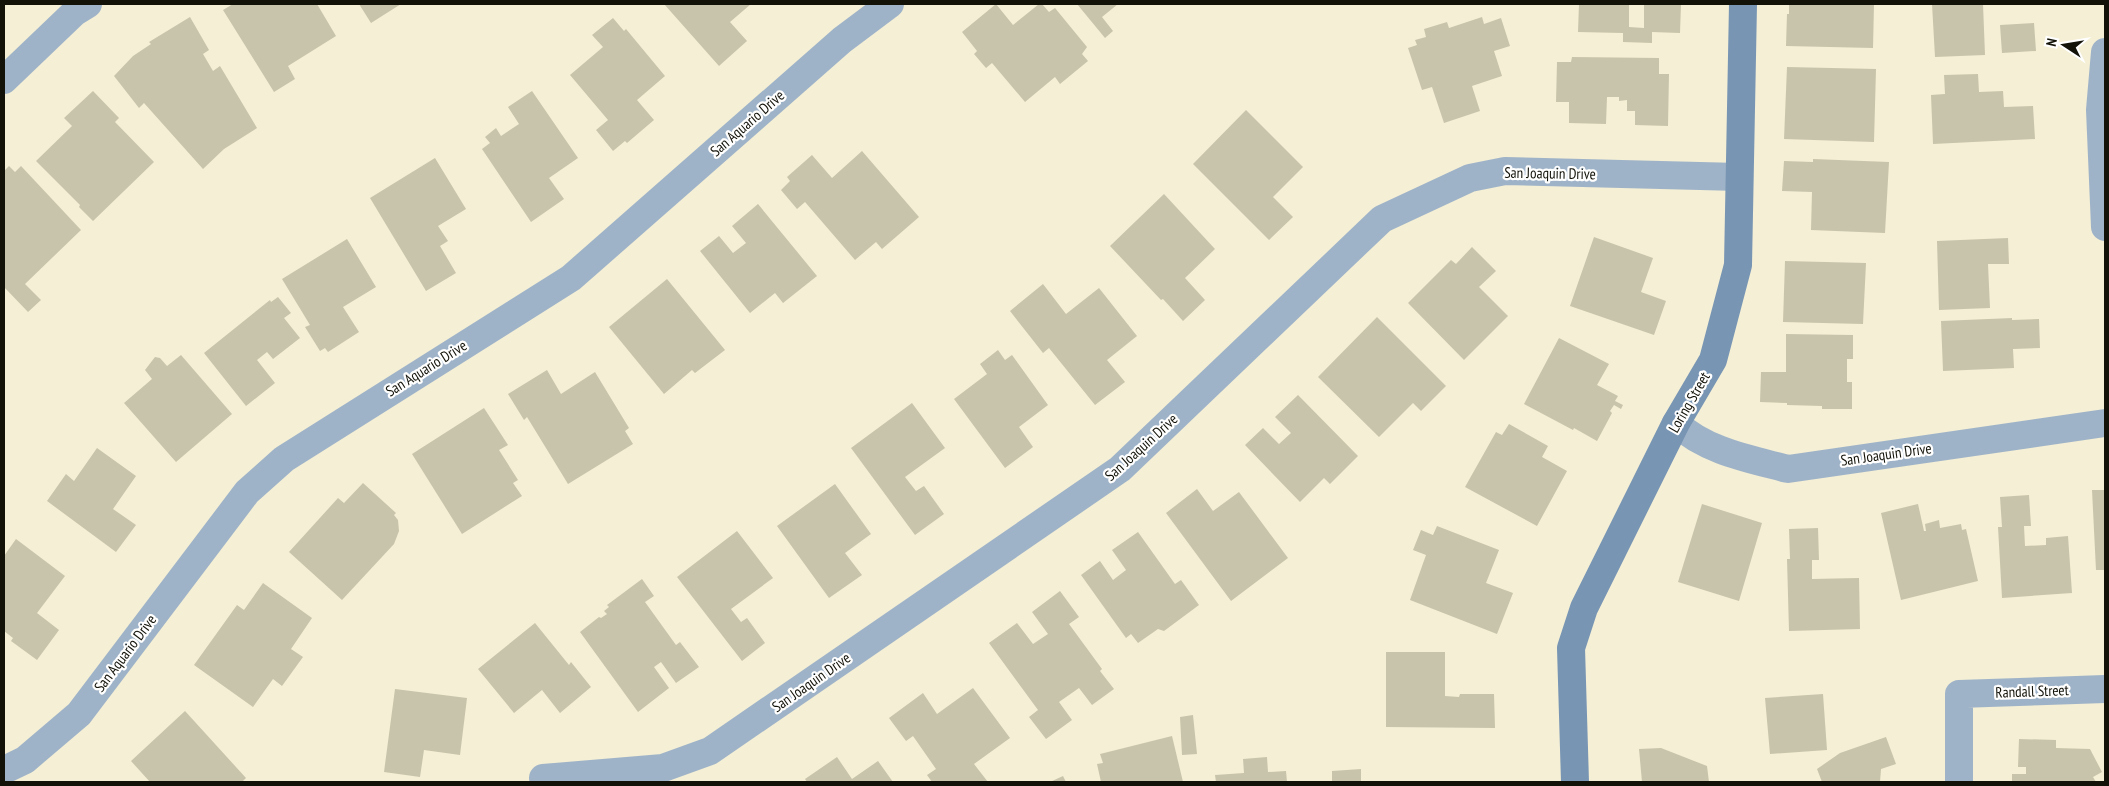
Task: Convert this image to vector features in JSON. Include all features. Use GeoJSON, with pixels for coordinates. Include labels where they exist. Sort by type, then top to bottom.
{"type":"FeatureCollection","features":[{"type":"Feature","properties":{"kind":"street"},"geometry":{"type":"LineString","coordinates":[[4,80],[75,12],[88,4]]}},
{"type":"Feature","properties":{"kind":"street","name":"San Aquario Drive"},"geometry":{"type":"LineString","coordinates":[[4,770],[25,760],[79,714],[247,492],[284,459],[571,278],[842,40],[890,4]]}},
{"type":"Feature","properties":{"kind":"street","name":"Loring Street"},"geometry":{"type":"LineString","coordinates":[[1575,782],[1571,648],[1584,608],[1676,423],[1713,360],[1738,265],[1738,177],[1743,4]]}},
{"type":"Feature","properties":{"kind":"street"},"geometry":{"type":"LineString","coordinates":[[2105,52],[2100,110],[2105,227]]}},
{"type":"Feature","properties":{"kind":"street","name":"San Joaquin Drive"},"geometry":{"type":"LineString","coordinates":[[543,778],[663,768],[710,751],[1120,469],[1382,219],[1470,178],[1506,171],[1738,177]]}},
{"type":"Feature","properties":{"kind":"street","name":"San Joaquin Drive"},"geometry":{"type":"LineString","coordinates":[[1676,423],[1689,436],[1743,457],[1788,468],[2105,423]]}},
{"type":"Feature","properties":{"kind":"street","name":"Randall Street"},"geometry":{"type":"LineString","coordinates":[[1959,782],[1960,694],[2105,689]]}},
{"type":"Feature","properties":{"kind":"building"},"geometry":{"type":"Polygon","coordinates":[[[233,4],[317,4],[336,36],[288,66],[295,79],[274,92],[223,10],[233,4]]]}},
{"type":"Feature","properties":{"kind":"building"},"geometry":{"type":"Polygon","coordinates":[[[359,4],[401,4],[371,23],[359,4]]]}},
{"type":"Feature","properties":{"kind":"building"},"geometry":{"type":"Polygon","coordinates":[[[664,4],[751,4],[730,22],[747,41],[719,66],[664,4]]]}},
{"type":"Feature","properties":{"kind":"building"},"geometry":{"type":"Polygon","coordinates":[[[996,4],[1013,25],[1039,4],[1042,4],[1049,12],[1055,8],[1087,47],[1082,54],[1088,61],[1060,84],[1055,77],[1025,102],[992,63],[986,68],[974,54],[977,51],[962,32],[996,4]]]}},
{"type":"Feature","properties":{"kind":"building"},"geometry":{"type":"Polygon","coordinates":[[[1077,4],[1118,4],[1102,17],[1113,31],[1105,38],[1077,4]]]}},
{"type":"Feature","properties":{"kind":"building"},"geometry":{"type":"Polygon","coordinates":[[[1579,4],[1629,4],[1629,27],[1644,28],[1644,4],[1681,4],[1680,33],[1652,32],[1652,43],[1623,42],[1623,33],[1578,32],[1579,4]]]}},
{"type":"Feature","properties":{"kind":"building"},"geometry":{"type":"Polygon","coordinates":[[[1789,4],[1874,4],[1873,48],[1786,46],[1789,4]]]}},
{"type":"Feature","properties":{"kind":"building"},"geometry":{"type":"Polygon","coordinates":[[[1932,4],[1983,4],[1985,55],[1935,57],[1932,4]]]}},
{"type":"Feature","properties":{"kind":"building"},"geometry":{"type":"Polygon","coordinates":[[[190,17],[209,50],[203,54],[213,71],[220,66],[257,128],[224,149],[203,169],[144,103],[139,108],[114,76],[133,56],[151,44],[149,42],[190,17]]]}},
{"type":"Feature","properties":{"kind":"building"},"geometry":{"type":"Polygon","coordinates":[[[1482,17],[1484,24],[1501,18],[1510,46],[1494,51],[1502,76],[1472,86],[1480,111],[1444,123],[1432,87],[1422,90],[1408,48],[1417,45],[1415,40],[1426,37],[1424,29],[1447,22],[1449,28],[1482,17]]]}},
{"type":"Feature","properties":{"kind":"building"},"geometry":{"type":"Polygon","coordinates":[[[613,18],[624,31],[626,29],[665,76],[637,100],[654,120],[627,143],[625,141],[613,151],[596,130],[608,120],[570,75],[603,47],[592,35],[613,18]]]}},
{"type":"Feature","properties":{"kind":"building"},"geometry":{"type":"Polygon","coordinates":[[[2034,23],[2036,51],[2002,53],[2000,25],[2034,23]]]}},
{"type":"Feature","properties":{"kind":"building"},"geometry":{"type":"Polygon","coordinates":[[[1572,57],[1659,58],[1659,74],[1669,74],[1668,126],[1635,125],[1635,111],[1627,111],[1627,100],[1619,101],[1619,97],[1607,97],[1606,124],[1569,123],[1569,102],[1556,102],[1557,62],[1571,62],[1572,57]]]}},
{"type":"Feature","properties":{"kind":"building"},"geometry":{"type":"Polygon","coordinates":[[[1787,67],[1876,69],[1874,142],[1784,139],[1787,67]]]}},
{"type":"Feature","properties":{"kind":"building"},"geometry":{"type":"Polygon","coordinates":[[[1978,74],[1979,92],[2003,91],[2004,107],[2033,106],[2035,139],[1933,144],[1931,95],[1945,94],[1944,75],[1978,74]]]}},
{"type":"Feature","properties":{"kind":"building"},"geometry":{"type":"Polygon","coordinates":[[[93,91],[119,118],[115,122],[154,162],[93,221],[79,207],[80,205],[36,161],[72,126],[64,118],[93,91]]]}},
{"type":"Feature","properties":{"kind":"building"},"geometry":{"type":"Polygon","coordinates":[[[532,91],[578,158],[549,178],[564,199],[531,222],[482,149],[490,143],[485,137],[496,128],[501,136],[519,124],[508,107],[532,91]]]}},
{"type":"Feature","properties":{"kind":"building"},"geometry":{"type":"Polygon","coordinates":[[[1246,110],[1303,167],[1273,197],[1293,217],[1269,240],[1193,164],[1246,110]]]}},
{"type":"Feature","properties":{"kind":"building"},"geometry":{"type":"Polygon","coordinates":[[[862,151],[919,217],[882,249],[876,242],[855,260],[805,202],[797,209],[781,190],[790,181],[787,177],[812,155],[832,178],[862,151]]]}},
{"type":"Feature","properties":{"kind":"building"},"geometry":{"type":"Polygon","coordinates":[[[435,158],[466,209],[438,226],[448,241],[440,246],[456,273],[426,291],[370,198],[435,158]]]}},
{"type":"Feature","properties":{"kind":"building"},"geometry":{"type":"Polygon","coordinates":[[[1813,159],[1889,162],[1885,233],[1811,230],[1812,192],[1782,191],[1784,161],[1813,162],[1813,159]]]}},
{"type":"Feature","properties":{"kind":"building"},"geometry":{"type":"Polygon","coordinates":[[[9,166],[15,172],[21,166],[81,230],[25,284],[41,300],[28,312],[4,287],[4,171],[9,166]]]}},
{"type":"Feature","properties":{"kind":"building"},"geometry":{"type":"Polygon","coordinates":[[[1164,194],[1215,249],[1185,278],[1205,300],[1183,321],[1110,246],[1164,194]]]}},
{"type":"Feature","properties":{"kind":"building"},"geometry":{"type":"Polygon","coordinates":[[[758,204],[817,276],[783,303],[775,293],[750,313],[700,251],[719,236],[733,253],[746,243],[732,226],[758,204]]]}},
{"type":"Feature","properties":{"kind":"building"},"geometry":{"type":"Polygon","coordinates":[[[1594,237],[1653,258],[1641,292],[1666,301],[1654,335],[1570,306],[1594,237]]]}},
{"type":"Feature","properties":{"kind":"building"},"geometry":{"type":"Polygon","coordinates":[[[2008,238],[2009,264],[1988,264],[1990,308],[1939,310],[1937,241],[2008,238]]]}},
{"type":"Feature","properties":{"kind":"building"},"geometry":{"type":"Polygon","coordinates":[[[347,239],[376,287],[343,307],[359,332],[328,352],[325,348],[320,351],[305,327],[310,325],[282,279],[347,239]]]}},
{"type":"Feature","properties":{"kind":"building"},"geometry":{"type":"Polygon","coordinates":[[[1472,247],[1496,271],[1479,287],[1508,316],[1464,360],[1408,303],[1451,260],[1456,264],[1472,247]]]}},
{"type":"Feature","properties":{"kind":"building"},"geometry":{"type":"Polygon","coordinates":[[[1785,261],[1866,263],[1863,324],[1783,322],[1785,261]]]}},
{"type":"Feature","properties":{"kind":"building"},"geometry":{"type":"Polygon","coordinates":[[[667,279],[725,350],[695,373],[692,370],[664,394],[609,327],[667,279]]]}},
{"type":"Feature","properties":{"kind":"building"},"geometry":{"type":"Polygon","coordinates":[[[1043,284],[1066,314],[1099,288],[1137,336],[1107,360],[1125,382],[1095,405],[1049,348],[1043,353],[1010,311],[1043,284]]]}},
{"type":"Feature","properties":{"kind":"building"},"geometry":{"type":"Polygon","coordinates":[[[278,297],[291,313],[284,318],[300,338],[273,359],[267,352],[257,360],[275,383],[246,406],[204,353],[270,300],[271,302],[278,297]]]}},
{"type":"Feature","properties":{"kind":"building"},"geometry":{"type":"Polygon","coordinates":[[[1377,317],[1446,386],[1421,411],[1413,403],[1379,437],[1318,377],[1377,317]]]}},
{"type":"Feature","properties":{"kind":"building"},"geometry":{"type":"Polygon","coordinates":[[[2012,318],[2012,320],[2039,319],[2040,348],[2013,349],[2014,368],[1943,371],[1941,321],[2012,318]]]}},
{"type":"Feature","properties":{"kind":"building"},"geometry":{"type":"Polygon","coordinates":[[[1786,334],[1853,335],[1853,359],[1847,359],[1847,382],[1852,382],[1852,409],[1822,409],[1822,406],[1760,402],[1761,372],[1786,372],[1786,334]]]}},
{"type":"Feature","properties":{"kind":"building"},"geometry":{"type":"Polygon","coordinates":[[[1559,338],[1609,364],[1597,385],[1618,396],[1615,401],[1623,405],[1621,409],[1614,405],[1610,411],[1612,413],[1597,441],[1524,404],[1559,338]]]}},
{"type":"Feature","properties":{"kind":"building"},"geometry":{"type":"Polygon","coordinates":[[[998,350],[1005,360],[1012,355],[1048,405],[1019,427],[1033,447],[1005,468],[954,399],[987,374],[980,364],[998,350]]]}},
{"type":"Feature","properties":{"kind":"building"},"geometry":{"type":"Polygon","coordinates":[[[181,355],[232,414],[176,462],[124,403],[152,379],[145,370],[155,357],[160,358],[167,366],[181,355]]]}},
{"type":"Feature","properties":{"kind":"building"},"geometry":{"type":"Polygon","coordinates":[[[547,370],[561,394],[595,372],[629,428],[625,431],[633,444],[568,484],[527,417],[524,420],[508,394],[547,370]]]}},
{"type":"Feature","properties":{"kind":"building"},"geometry":{"type":"Polygon","coordinates":[[[1298,395],[1358,456],[1330,484],[1324,478],[1300,502],[1245,445],[1263,428],[1279,444],[1291,433],[1275,417],[1298,395]]]}},
{"type":"Feature","properties":{"kind":"building"},"geometry":{"type":"Polygon","coordinates":[[[912,403],[945,448],[905,477],[916,491],[924,486],[944,514],[915,535],[851,448],[912,403]]]}},
{"type":"Feature","properties":{"kind":"building"},"geometry":{"type":"Polygon","coordinates":[[[484,408],[508,445],[499,450],[518,480],[513,483],[522,496],[462,534],[412,454],[484,408]]]}},
{"type":"Feature","properties":{"kind":"building"},"geometry":{"type":"Polygon","coordinates":[[[1509,424],[1548,446],[1542,457],[1567,471],[1537,526],[1465,487],[1496,432],[1502,435],[1509,424]]]}},
{"type":"Feature","properties":{"kind":"building"},"geometry":{"type":"Polygon","coordinates":[[[97,448],[136,476],[113,509],[136,525],[116,552],[47,501],[66,474],[74,481],[97,448]]]}},
{"type":"Feature","properties":{"kind":"building"},"geometry":{"type":"Polygon","coordinates":[[[363,483],[396,513],[394,515],[398,520],[399,531],[394,544],[342,600],[289,552],[338,498],[344,503],[363,483]]]}},
{"type":"Feature","properties":{"kind":"building"},"geometry":{"type":"Polygon","coordinates":[[[835,484],[871,534],[845,553],[862,575],[829,598],[777,526],[835,484]]]}},
{"type":"Feature","properties":{"kind":"building"},"geometry":{"type":"Polygon","coordinates":[[[1197,489],[1213,511],[1239,492],[1288,558],[1231,601],[1166,513],[1197,489]]]}},
{"type":"Feature","properties":{"kind":"building"},"geometry":{"type":"Polygon","coordinates":[[[2092,490],[2105,490],[2105,570],[2096,570],[2092,490]]]}},
{"type":"Feature","properties":{"kind":"building"},"geometry":{"type":"Polygon","coordinates":[[[2029,495],[2031,526],[2024,526],[2025,546],[2046,545],[2046,538],[2068,536],[2072,593],[2002,598],[1998,527],[2002,527],[2000,497],[2029,495]]]}},
{"type":"Feature","properties":{"kind":"building"},"geometry":{"type":"Polygon","coordinates":[[[1702,504],[1762,523],[1739,601],[1678,582],[1702,504]]]}},
{"type":"Feature","properties":{"kind":"building"},"geometry":{"type":"Polygon","coordinates":[[[1918,504],[1924,531],[1926,531],[1925,524],[1939,520],[1940,528],[1961,524],[1962,530],[1966,529],[1978,581],[1901,600],[1881,513],[1918,504]]]}},
{"type":"Feature","properties":{"kind":"building"},"geometry":{"type":"Polygon","coordinates":[[[1437,526],[1499,550],[1486,583],[1513,593],[1497,634],[1410,600],[1426,555],[1413,550],[1421,530],[1433,535],[1437,526]]]}},
{"type":"Feature","properties":{"kind":"building"},"geometry":{"type":"Polygon","coordinates":[[[1818,528],[1819,560],[1812,560],[1812,579],[1859,578],[1860,629],[1789,631],[1787,559],[1790,559],[1789,529],[1818,528]]]}},
{"type":"Feature","properties":{"kind":"building"},"geometry":{"type":"Polygon","coordinates":[[[737,531],[773,578],[731,609],[741,622],[747,618],[765,643],[742,661],[677,577],[737,531]]]}},
{"type":"Feature","properties":{"kind":"building"},"geometry":{"type":"Polygon","coordinates":[[[1138,532],[1175,584],[1181,580],[1199,605],[1164,631],[1158,629],[1138,643],[1131,634],[1126,638],[1081,575],[1100,561],[1113,580],[1126,570],[1112,550],[1138,532]]]}},
{"type":"Feature","properties":{"kind":"building"},"geometry":{"type":"Polygon","coordinates":[[[16,539],[65,576],[37,613],[59,630],[37,660],[11,641],[13,638],[4,631],[4,556],[16,539]]]}},
{"type":"Feature","properties":{"kind":"building"},"geometry":{"type":"Polygon","coordinates":[[[642,579],[654,596],[645,602],[676,645],[680,642],[699,667],[676,683],[661,662],[654,667],[669,688],[638,712],[580,632],[599,617],[601,618],[607,614],[604,611],[609,607],[607,605],[642,579]]]}},
{"type":"Feature","properties":{"kind":"building"},"geometry":{"type":"Polygon","coordinates":[[[263,583],[312,618],[291,649],[303,657],[282,686],[273,679],[253,707],[194,665],[237,605],[244,610],[263,583]]]}},
{"type":"Feature","properties":{"kind":"building"},"geometry":{"type":"Polygon","coordinates":[[[1060,591],[1079,617],[1069,624],[1102,669],[1100,671],[1114,689],[1092,705],[1079,688],[1059,702],[1072,720],[1046,739],[1029,717],[1038,710],[989,643],[1017,623],[1033,644],[1048,634],[1032,612],[1060,591]]]}},
{"type":"Feature","properties":{"kind":"building"},"geometry":{"type":"Polygon","coordinates":[[[535,623],[569,665],[571,662],[591,687],[560,713],[542,690],[514,713],[478,669],[535,623]]]}},
{"type":"Feature","properties":{"kind":"building"},"geometry":{"type":"Polygon","coordinates":[[[1386,652],[1445,652],[1445,696],[1459,697],[1460,694],[1494,694],[1495,728],[1386,727],[1386,652]]]}},
{"type":"Feature","properties":{"kind":"building"},"geometry":{"type":"Polygon","coordinates":[[[973,688],[1010,738],[974,764],[988,782],[932,782],[927,775],[936,769],[913,736],[906,741],[889,718],[923,693],[937,714],[973,688]]]}},
{"type":"Feature","properties":{"kind":"building"},"geometry":{"type":"Polygon","coordinates":[[[395,689],[467,698],[460,755],[424,750],[420,777],[384,772],[395,689]]]}},
{"type":"Feature","properties":{"kind":"building"},"geometry":{"type":"Polygon","coordinates":[[[1823,694],[1827,750],[1770,754],[1765,698],[1823,694]]]}},
{"type":"Feature","properties":{"kind":"building"},"geometry":{"type":"Polygon","coordinates":[[[185,711],[246,778],[242,782],[150,782],[131,761],[185,711]]]}},
{"type":"Feature","properties":{"kind":"building"},"geometry":{"type":"Polygon","coordinates":[[[1193,715],[1197,754],[1182,755],[1180,717],[1193,715]]]}},
{"type":"Feature","properties":{"kind":"building"},"geometry":{"type":"Polygon","coordinates":[[[1172,736],[1183,782],[1101,782],[1097,764],[1103,763],[1100,754],[1172,736]]]}},
{"type":"Feature","properties":{"kind":"building"},"geometry":{"type":"Polygon","coordinates":[[[1886,737],[1896,764],[1881,769],[1880,782],[1822,782],[1817,769],[1840,753],[1886,737]]]}},
{"type":"Feature","properties":{"kind":"building"},"geometry":{"type":"Polygon","coordinates":[[[2019,739],[2056,740],[2056,748],[2090,749],[2102,772],[2093,777],[2096,782],[2012,782],[2012,774],[2026,774],[2026,767],[2018,767],[2019,739]]]}},
{"type":"Feature","properties":{"kind":"building"},"geometry":{"type":"Polygon","coordinates":[[[1661,748],[1707,766],[1709,782],[1642,782],[1639,749],[1661,748]]]}},
{"type":"Feature","properties":{"kind":"building"},"geometry":{"type":"Polygon","coordinates":[[[837,757],[852,779],[878,761],[893,782],[807,782],[805,779],[837,757]]]}},
{"type":"Feature","properties":{"kind":"building"},"geometry":{"type":"Polygon","coordinates":[[[1267,757],[1268,772],[1286,771],[1287,782],[1216,782],[1215,775],[1244,773],[1243,759],[1267,757]]]}},
{"type":"Feature","properties":{"kind":"building"},"geometry":{"type":"Polygon","coordinates":[[[1361,769],[1361,782],[1332,782],[1332,771],[1361,769]]]}},
{"type":"Feature","properties":{"kind":"building"},"geometry":{"type":"Polygon","coordinates":[[[1063,776],[1066,782],[1050,782],[1063,776]]]}}]}
